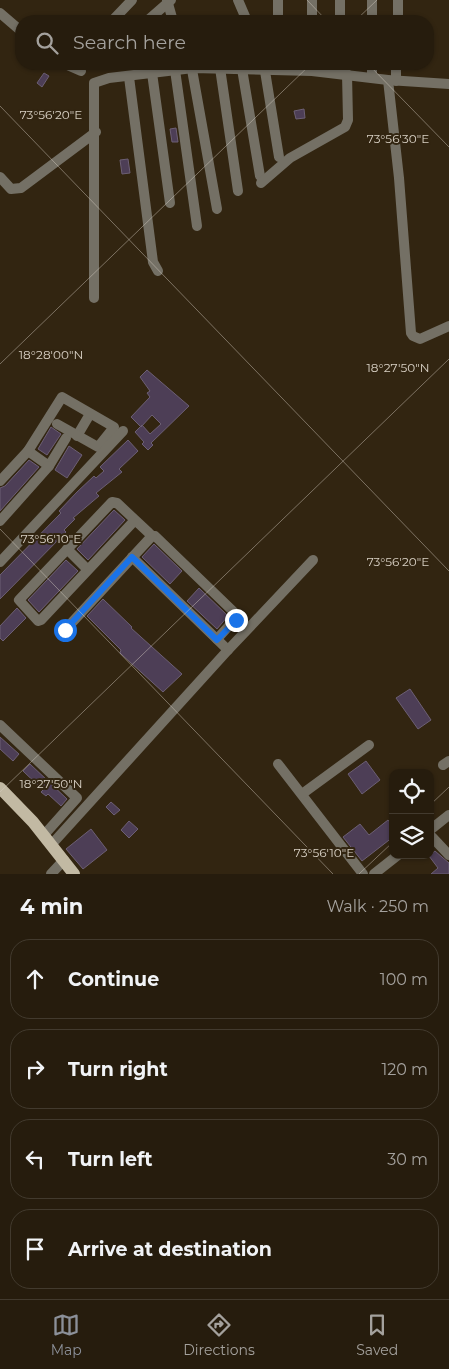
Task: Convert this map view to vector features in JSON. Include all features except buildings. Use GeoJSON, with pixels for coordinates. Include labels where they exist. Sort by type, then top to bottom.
{"type":"FeatureCollection","features":[{"type":"Feature","properties":{"kind":"main road"},"geometry":{"type":"LineString","coordinates":[[0,788],[48,839],[74,874]]}},
{"type":"Feature","properties":{"kind":"street"},"geometry":{"type":"LineString","coordinates":[[118,15],[132,0]]}},
{"type":"Feature","properties":{"kind":"street"},"geometry":{"type":"LineString","coordinates":[[238,0],[244,15]]}},
{"type":"Feature","properties":{"kind":"street"},"geometry":{"type":"LineString","coordinates":[[278,0],[278,15]]}},
{"type":"Feature","properties":{"kind":"street"},"geometry":{"type":"LineString","coordinates":[[312,0],[312,15]]}},
{"type":"Feature","properties":{"kind":"street"},"geometry":{"type":"LineString","coordinates":[[340,0],[340,15]]}},
{"type":"Feature","properties":{"kind":"street"},"geometry":{"type":"LineString","coordinates":[[372,0],[372,15]]}},
{"type":"Feature","properties":{"kind":"street"},"geometry":{"type":"LineString","coordinates":[[398,0],[398,15]]}},
{"type":"Feature","properties":{"kind":"street"},"geometry":{"type":"LineString","coordinates":[[153,15],[168,1],[172,15]]}},
{"type":"Feature","properties":{"kind":"street"},"geometry":{"type":"LineString","coordinates":[[0,13],[15,26]]}},
{"type":"Feature","properties":{"kind":"street"},"geometry":{"type":"LineString","coordinates":[[94,298],[96,132],[94,83],[109,78],[175,70],[197,226]]}},
{"type":"Feature","properties":{"kind":"street"},"geometry":{"type":"LineString","coordinates":[[193,70],[217,209]]}},
{"type":"Feature","properties":{"kind":"street"},"geometry":{"type":"LineString","coordinates":[[220,70],[238,191]]}},
{"type":"Feature","properties":{"kind":"street"},"geometry":{"type":"LineString","coordinates":[[242,70],[260,179],[290,158],[345,127],[348,120],[342,70],[372,78],[449,84]]}},
{"type":"Feature","properties":{"kind":"street"},"geometry":{"type":"LineString","coordinates":[[264,70],[279,157]]}},
{"type":"Feature","properties":{"kind":"street"},"geometry":{"type":"LineString","coordinates":[[372,70],[372,78]]}},
{"type":"Feature","properties":{"kind":"street"},"geometry":{"type":"LineString","coordinates":[[394,70],[392,80],[411,333],[420,339],[449,326]]}},
{"type":"Feature","properties":{"kind":"street"},"geometry":{"type":"LineString","coordinates":[[152,73],[170,203]]}},
{"type":"Feature","properties":{"kind":"street"},"geometry":{"type":"LineString","coordinates":[[129,77],[153,262],[158,270]]}},
{"type":"Feature","properties":{"kind":"street"},"geometry":{"type":"LineString","coordinates":[[0,177],[11,189],[21,188],[96,132]]}},
{"type":"Feature","properties":{"kind":"street"},"geometry":{"type":"LineString","coordinates":[[0,481],[28,451],[62,397],[114,428],[101,449]]}},
{"type":"Feature","properties":{"kind":"street"},"geometry":{"type":"LineString","coordinates":[[77,436],[90,414]]}},
{"type":"Feature","properties":{"kind":"street"},"geometry":{"type":"LineString","coordinates":[[57,424],[101,449]]}},
{"type":"Feature","properties":{"kind":"street"},"geometry":{"type":"LineString","coordinates":[[2,556],[101,449],[123,432]]}},
{"type":"Feature","properties":{"kind":"street"},"geometry":{"type":"LineString","coordinates":[[0,521],[49,466],[66,438]]}},
{"type":"Feature","properties":{"kind":"street"},"geometry":{"type":"LineString","coordinates":[[28,451],[49,466]]}},
{"type":"Feature","properties":{"kind":"street"},"geometry":{"type":"LineString","coordinates":[[135,520],[38,621],[19,600],[112,502],[117,503],[152,536],[155,536],[238,616],[217,640]]}},
{"type":"Feature","properties":{"kind":"street"},"geometry":{"type":"LineString","coordinates":[[65,630],[152,536]]}},
{"type":"Feature","properties":{"kind":"street"},"geometry":{"type":"LineString","coordinates":[[67,549],[87,569]]}},
{"type":"Feature","properties":{"kind":"street"},"geometry":{"type":"LineString","coordinates":[[132,557],[228,650]]}},
{"type":"Feature","properties":{"kind":"street"},"geometry":{"type":"LineString","coordinates":[[48,839],[313,560]]}},
{"type":"Feature","properties":{"kind":"street"},"geometry":{"type":"LineString","coordinates":[[0,725],[77,798],[48,839]]}},
{"type":"Feature","properties":{"kind":"street"},"geometry":{"type":"LineString","coordinates":[[302,794],[369,744]]}},
{"type":"Feature","properties":{"kind":"street"},"geometry":{"type":"LineString","coordinates":[[278,764],[363,874]]}},
{"type":"Feature","properties":{"kind":"street"},"geometry":{"type":"LineString","coordinates":[[434,830],[449,815]]}},
{"type":"Feature","properties":{"kind":"street"},"geometry":{"type":"LineString","coordinates":[[434,837],[449,856]]}},
{"type":"Feature","properties":{"kind":"street"},"geometry":{"type":"LineString","coordinates":[[374,874],[393,859]]}},
{"type":"Feature","properties":{"kind":"street"},"geometry":{"type":"LineString","coordinates":[[51,874],[64,860]]}},
{"type":"Feature","properties":{"kind":"route"},"geometry":{"type":"LineString","coordinates":[[65,630],[132,557],[217,640],[236,620]]}}]}
